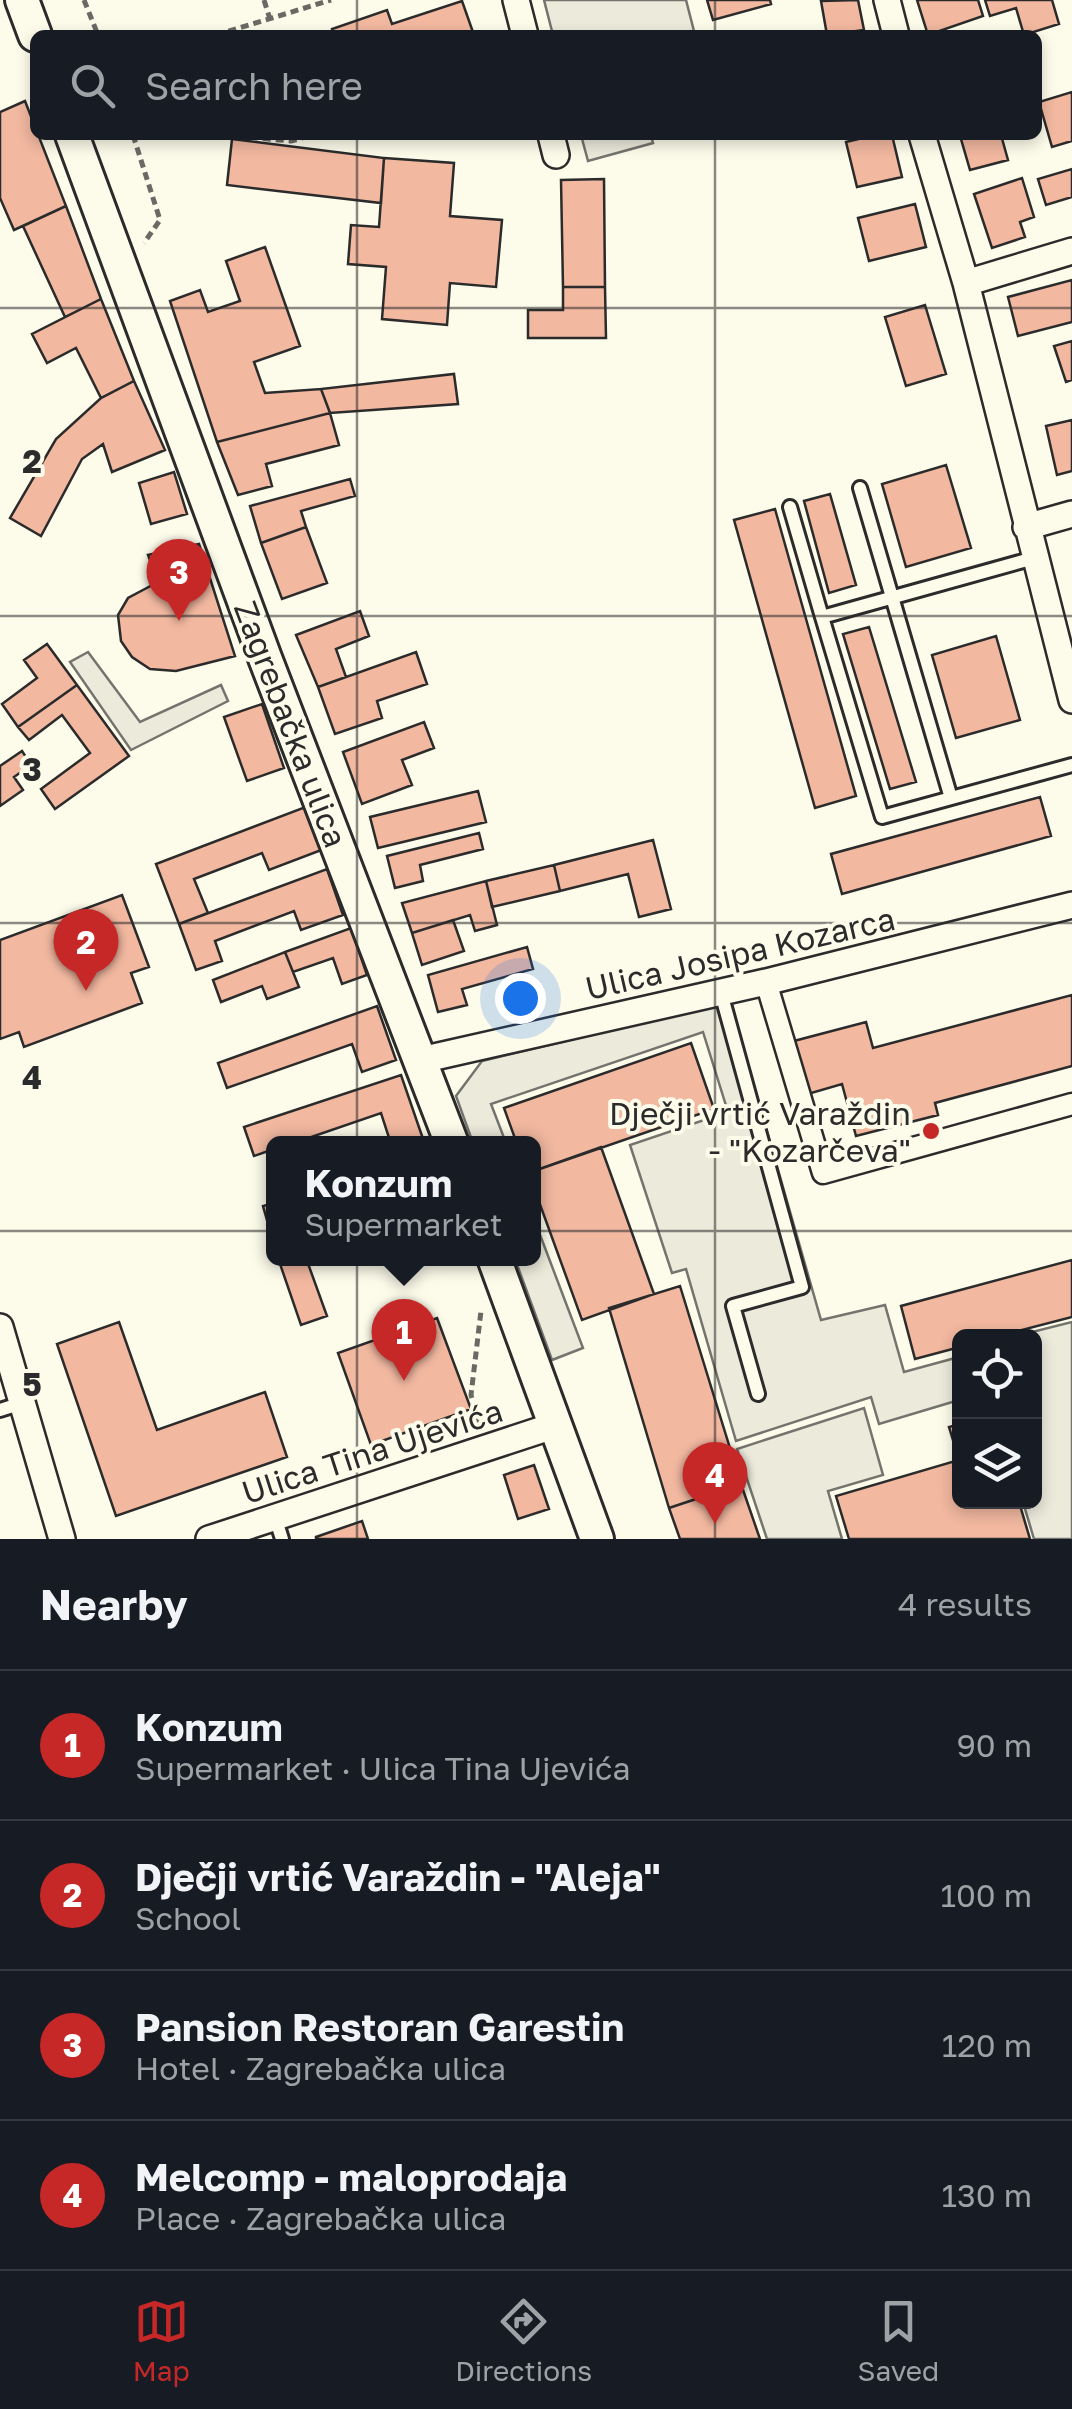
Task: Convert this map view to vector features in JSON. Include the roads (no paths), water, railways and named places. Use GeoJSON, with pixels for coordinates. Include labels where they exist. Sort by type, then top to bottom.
{"type":"FeatureCollection","features":[{"type":"Feature","properties":{"kind":"street"},"geometry":{"type":"LineString","coordinates":[[22,0],[33,30]]}},
{"type":"Feature","properties":{"kind":"street"},"geometry":{"type":"LineString","coordinates":[[516,0],[524,30]]}},
{"type":"Feature","properties":{"kind":"street"},"geometry":{"type":"LineString","coordinates":[[887,0],[895,30]]}},
{"type":"Feature","properties":{"kind":"street","name":"Zagrebačka ulica"},"geometry":{"type":"LineString","coordinates":[[74,140],[265,658],[449,1136]]}},
{"type":"Feature","properties":{"kind":"street"},"geometry":{"type":"LineString","coordinates":[[923,140],[966,283],[1072,700]]}},
{"type":"Feature","properties":{"kind":"street"},"geometry":{"type":"LineString","coordinates":[[966,283],[1072,251]]}},
{"type":"Feature","properties":{"kind":"street"},"geometry":{"type":"LineString","coordinates":[[1026,527],[1072,514]]}},
{"type":"Feature","properties":{"kind":"street","name":"Ulica Josipa Kozarca"},"geometry":{"type":"LineString","coordinates":[[421,1060],[766,982],[1072,904]]}},
{"type":"Feature","properties":{"kind":"street"},"geometry":{"type":"LineString","coordinates":[[766,982],[823,1173],[1072,1104]]}},
{"type":"Feature","properties":{"kind":"street"},"geometry":{"type":"LineString","coordinates":[[497,1266],[597,1539]]}},
{"type":"Feature","properties":{"kind":"street"},"geometry":{"type":"LineString","coordinates":[[0,1330],[11,1406],[62,1539]]}},
{"type":"Feature","properties":{"kind":"street","name":"Ulica Tina Ujevića"},"geometry":{"type":"LineString","coordinates":[[209,1539],[278,1528],[556,1425]]}},
{"type":"Feature","properties":{"kind":"lane"},"geometry":{"type":"LineString","coordinates":[[860,488],[951,798]]}},
{"type":"Feature","properties":{"kind":"lane"},"geometry":{"type":"LineString","coordinates":[[790,507],[882,817],[1072,765]]}},
{"type":"Feature","properties":{"kind":"lane"},"geometry":{"type":"LineString","coordinates":[[822,617],[1034,558]]}},
{"type":"Feature","properties":{"kind":"lane"},"geometry":{"type":"LineString","coordinates":[[720,992],[802,1287],[733,1306],[758,1394]]}},
{"type":"Feature","properties":{"kind":"place","name":"Pansion Restoran Garestin"},"geometry":{"type":"Point","coordinates":[179,621]}},
{"type":"Feature","properties":{"kind":"place","name":"Dječji vrtić Varaždin - \"Aleja\""},"geometry":{"type":"Point","coordinates":[86,991]}},
{"type":"Feature","properties":{"kind":"place","name":"Dječji vrtić Varaždin - \"Kozarčeva\""},"geometry":{"type":"Point","coordinates":[931,1131]}},
{"type":"Feature","properties":{"kind":"place","name":"Konzum"},"geometry":{"type":"Point","coordinates":[404,1381]}},
{"type":"Feature","properties":{"kind":"place","name":"Melcomp - maloprodaja"},"geometry":{"type":"Point","coordinates":[715,1524]}}]}
